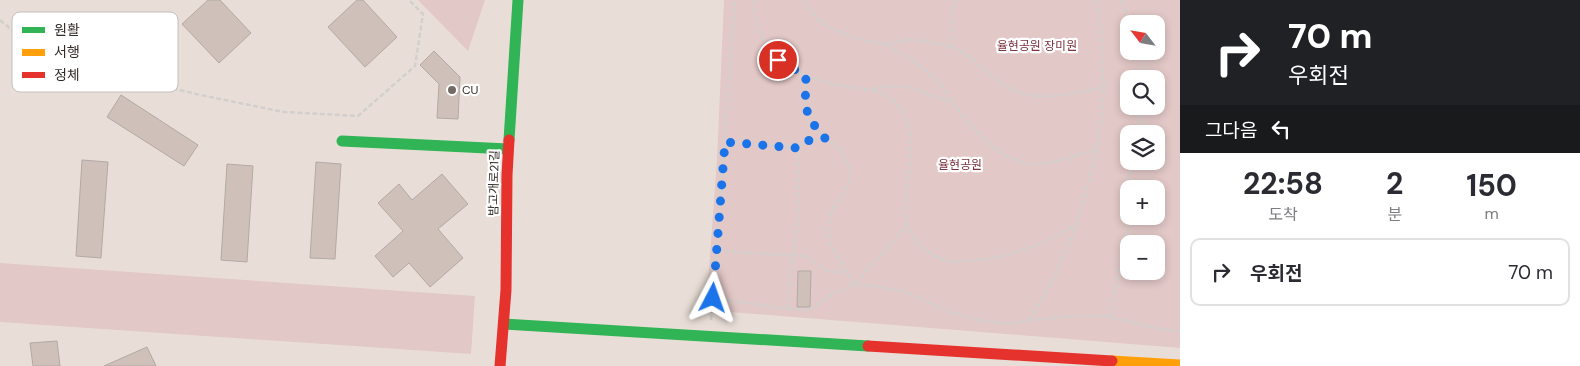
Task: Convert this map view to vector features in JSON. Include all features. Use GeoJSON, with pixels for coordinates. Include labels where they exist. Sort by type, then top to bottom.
{"type":"FeatureCollection","features":[{"type":"Feature","properties":{"kind":"street","name":"밤고개로21길"},"geometry":{"type":"LineString","coordinates":[[500,366],[504,324],[508,149],[518,0]]}},
{"type":"Feature","properties":{"kind":"street"},"geometry":{"type":"LineString","coordinates":[[342,141],[508,149]]}},
{"type":"Feature","properties":{"kind":"street"},"geometry":{"type":"LineString","coordinates":[[504,324],[1180,365]]}},
{"type":"Feature","properties":{"kind":"path"},"geometry":{"type":"LineString","coordinates":[[178,90],[284,112],[358,116],[415,66],[423,14],[409,0]]}},
{"type":"Feature","properties":{"kind":"path"},"geometry":{"type":"LineString","coordinates":[[710,336],[735,0]]}},
{"type":"Feature","properties":{"kind":"path"},"geometry":{"type":"LineString","coordinates":[[754,0],[754,11],[761,39],[778,60],[806,76],[869,90],[889,97],[902,110],[909,127],[909,159],[904,209],[907,225],[914,241],[926,252],[946,261],[995,257],[1026,249],[1077,225]]}},
{"type":"Feature","properties":{"kind":"path"},"geometry":{"type":"LineString","coordinates":[[804,0],[812,14],[833,30],[864,41],[886,44],[906,40],[923,41],[952,47],[970,58],[986,73],[1010,88],[1025,94],[1050,96],[1104,88]]}},
{"type":"Feature","properties":{"kind":"path"},"geometry":{"type":"LineString","coordinates":[[952,47],[953,9],[956,0]]}},
{"type":"Feature","properties":{"kind":"path"},"geometry":{"type":"LineString","coordinates":[[1029,320],[1052,282],[1077,225],[1098,149],[1104,88],[1099,13],[1095,0]]}},
{"type":"Feature","properties":{"kind":"path"},"geometry":{"type":"LineString","coordinates":[[1122,0],[1126,15]]}},
{"type":"Feature","properties":{"kind":"path"},"geometry":{"type":"LineString","coordinates":[[0,20],[12,30]]}},
{"type":"Feature","properties":{"kind":"path"},"geometry":{"type":"LineString","coordinates":[[886,44],[923,66],[941,84],[976,133],[993,147],[1016,160],[1035,164],[1066,159],[1098,149]]}},
{"type":"Feature","properties":{"kind":"path"},"geometry":{"type":"LineString","coordinates":[[806,76],[806,113],[825,138],[841,150],[850,170],[849,183],[830,214],[828,226],[829,241],[854,285]]}},
{"type":"Feature","properties":{"kind":"path"},"geometry":{"type":"LineString","coordinates":[[869,90],[887,86],[909,87],[954,104]]}},
{"type":"Feature","properties":{"kind":"path"},"geometry":{"type":"LineString","coordinates":[[725,142],[797,148],[806,141],[825,138]]}},
{"type":"Feature","properties":{"kind":"path"},"geometry":{"type":"LineString","coordinates":[[787,309],[798,213],[797,148]]}},
{"type":"Feature","properties":{"kind":"path"},"geometry":{"type":"LineString","coordinates":[[854,285],[907,225]]}},
{"type":"Feature","properties":{"kind":"path"},"geometry":{"type":"LineString","coordinates":[[1108,317],[1128,225]]}},
{"type":"Feature","properties":{"kind":"path"},"geometry":{"type":"LineString","coordinates":[[716,251],[808,256],[829,272],[847,272]]}},
{"type":"Feature","properties":{"kind":"path"},"geometry":{"type":"LineString","coordinates":[[713,298],[787,309],[808,310],[832,294],[854,285],[875,286],[906,292],[950,312],[984,321],[1009,324],[1029,320],[1076,316],[1108,317],[1180,331]]}},
{"type":"Feature","properties":{"kind":"green space"},"geometry":{"type":"Polygon","coordinates":[[[418,0],[485,0],[468,51],[418,0]]]}},
{"type":"Feature","properties":{"kind":"green space","name":"율현공원"},"geometry":{"type":"Polygon","coordinates":[[[724,0],[1180,0],[1180,348],[706,310],[717,160],[724,0]]]}},
{"type":"Feature","properties":{"kind":"green space"},"geometry":{"type":"Polygon","coordinates":[[[0,263],[475,296],[471,354],[0,322],[0,263]]]}},
{"type":"Feature","properties":{"kind":"building"},"geometry":{"type":"Polygon","coordinates":[[[208,0],[220,0],[251,33],[219,63],[182,24],[208,0]]]}},
{"type":"Feature","properties":{"kind":"building"},"geometry":{"type":"Polygon","coordinates":[[[357,0],[363,0],[397,37],[365,67],[328,27],[357,0]]]}},
{"type":"Feature","properties":{"kind":"building"},"geometry":{"type":"Polygon","coordinates":[[[434,51],[460,77],[458,119],[437,118],[439,84],[420,65],[434,51]]]}},
{"type":"Feature","properties":{"kind":"building"},"geometry":{"type":"Polygon","coordinates":[[[121,95],[198,145],[184,166],[107,117],[121,95]]]}},
{"type":"Feature","properties":{"kind":"building"},"geometry":{"type":"Polygon","coordinates":[[[82,160],[108,162],[101,258],[76,256],[82,160]]]}},
{"type":"Feature","properties":{"kind":"building"},"geometry":{"type":"Polygon","coordinates":[[[316,162],[341,164],[335,259],[310,258],[316,162]]]}},
{"type":"Feature","properties":{"kind":"building"},"geometry":{"type":"Polygon","coordinates":[[[227,164],[253,166],[247,262],[221,260],[227,164]]]}},
{"type":"Feature","properties":{"kind":"building"},"geometry":{"type":"Polygon","coordinates":[[[442,174],[468,204],[438,229],[463,258],[430,287],[409,263],[393,277],[375,256],[403,231],[378,203],[399,184],[412,200],[442,174]]]}},
{"type":"Feature","properties":{"kind":"building"},"geometry":{"type":"Polygon","coordinates":[[[798,271],[811,271],[810,307],[797,307],[798,271]]]}},
{"type":"Feature","properties":{"kind":"building"},"geometry":{"type":"Polygon","coordinates":[[[57,341],[60,366],[33,366],[30,343],[57,341]]]}},
{"type":"Feature","properties":{"kind":"building"},"geometry":{"type":"Polygon","coordinates":[[[147,347],[156,366],[104,366],[147,347]]]}},
{"type":"Feature","properties":{"kind":"traffic: fast"},"geometry":{"type":"LineString","coordinates":[[509,140],[518,0]]}},
{"type":"Feature","properties":{"kind":"traffic: fast"},"geometry":{"type":"LineString","coordinates":[[342,141],[508,149]]}},
{"type":"Feature","properties":{"kind":"traffic: fast"},"geometry":{"type":"LineString","coordinates":[[504,324],[868,346]]}},
{"type":"Feature","properties":{"kind":"traffic: slow"},"geometry":{"type":"LineString","coordinates":[[1112,361],[1180,365]]}},
{"type":"Feature","properties":{"kind":"traffic: jam"},"geometry":{"type":"LineString","coordinates":[[500,366],[506,290],[509,140]]}},
{"type":"Feature","properties":{"kind":"traffic: jam"},"geometry":{"type":"LineString","coordinates":[[868,346],[1112,361]]}},
{"type":"Feature","properties":{"kind":"place","name":"CU"},"geometry":{"type":"Point","coordinates":[452,90]}},
{"type":"Feature","properties":{"kind":"route"},"geometry":{"type":"LineString","coordinates":[[713,298],[725,142],[797,148],[806,141],[825,138],[806,113],[806,76],[778,60]]}},
{"type":"Feature","properties":{"kind":"park label","name":"율현공원 장미원"},"geometry":{"type":"Point","coordinates":[1037,46]}}]}
